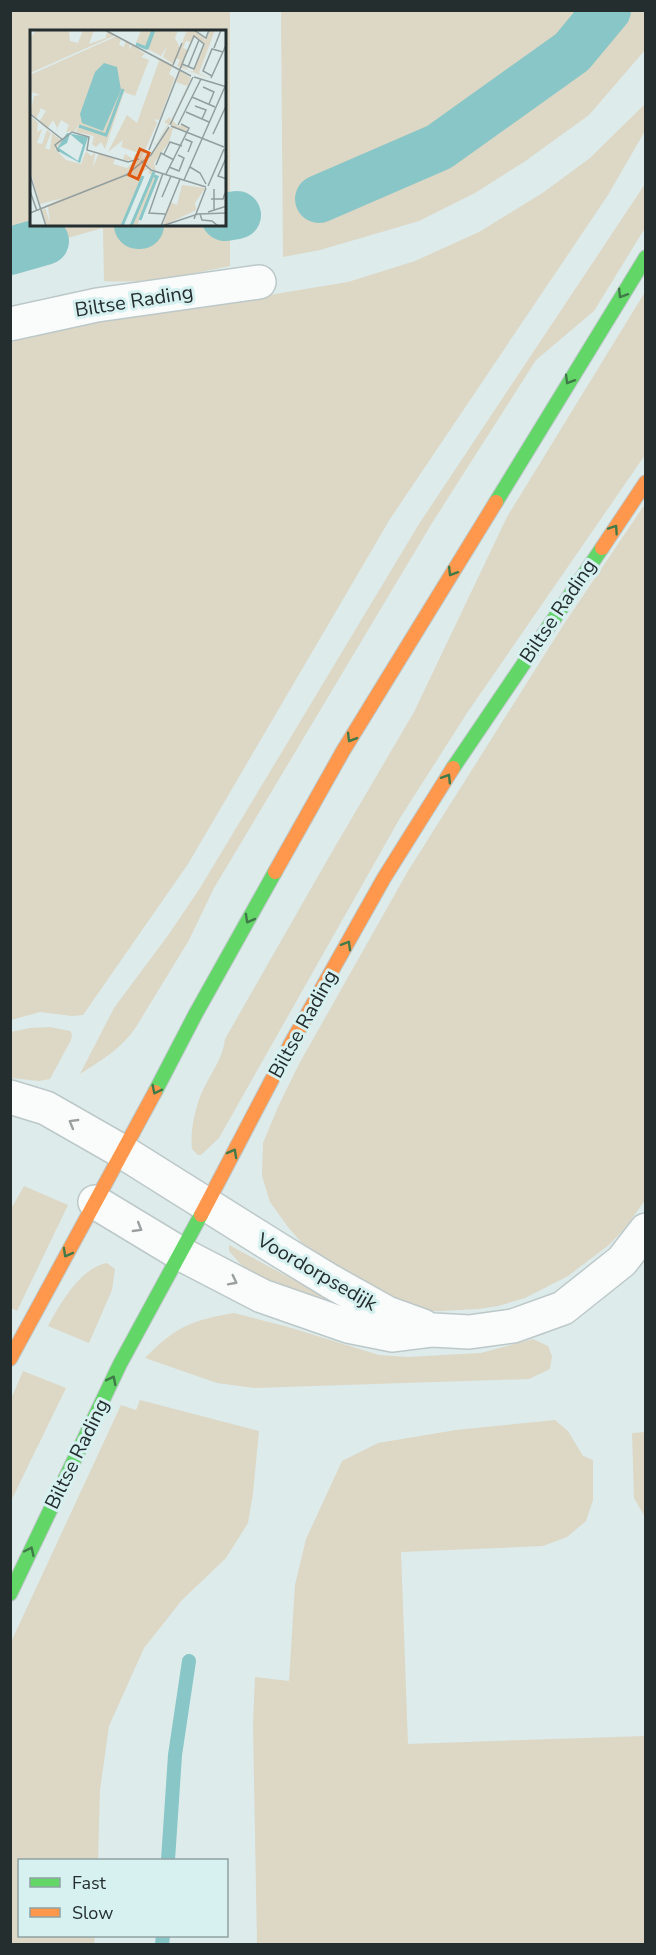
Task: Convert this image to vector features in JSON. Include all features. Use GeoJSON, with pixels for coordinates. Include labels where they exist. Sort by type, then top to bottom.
{"type":"FeatureCollection","features":[{"type":"Feature","properties":{"kind":"main road"},"geometry":{"type":"LineString","coordinates":[[10,1359],[195,1015],[343,751],[645,257]]}},
{"type":"Feature","properties":{"kind":"main road","name":"Biltse Rading"},"geometry":{"type":"LineString","coordinates":[[10,1594],[96,1413],[290,1045],[384,878],[462,754],[645,482]]}},
{"type":"Feature","properties":{"kind":"street","name":"Biltse Rading"},"geometry":{"type":"LineString","coordinates":[[10,324],[97,306],[258,282]]}},
{"type":"Feature","properties":{"kind":"street","name":"Voordorpsedijk"},"geometry":{"type":"LineString","coordinates":[[10,1097],[46,1108],[123,1152],[284,1253],[387,1313],[433,1330]]}},
{"type":"Feature","properties":{"kind":"street","name":"Voordorpsedijk"},"geometry":{"type":"LineString","coordinates":[[95,1202],[181,1254],[262,1296],[348,1326],[393,1335],[433,1330],[469,1332],[513,1326],[563,1308],[622,1261],[645,1230]]}},
{"type":"Feature","properties":{"kind":"shaded area"},"geometry":{"type":"Polygon","coordinates":[[[11,10],[230,11],[230,266],[152,280],[104,281],[103,228],[71,237],[11,246],[11,10]]]}},
{"type":"Feature","properties":{"kind":"shaded area"},"geometry":{"type":"Polygon","coordinates":[[[281,11],[645,11],[645,50],[589,115],[524,162],[475,193],[419,221],[320,250],[283,257],[281,11]]]}},
{"type":"Feature","properties":{"kind":"shaded area"},"geometry":{"type":"Polygon","coordinates":[[[645,104],[645,131],[608,195],[390,519],[188,864],[83,1015],[40,1012],[11,1020],[11,342],[107,319],[348,282],[415,261],[479,232],[544,192],[590,158],[645,104]]]}},
{"type":"Feature","properties":{"kind":"shaded area"},"geometry":{"type":"Polygon","coordinates":[[[645,184],[645,228],[594,311],[536,360],[432,523],[214,888],[189,940],[136,1027],[104,1059],[80,1074],[114,1008],[200,888],[419,524],[645,184]]]}},
{"type":"Feature","properties":{"kind":"shaded area"},"geometry":{"type":"Polygon","coordinates":[[[645,292],[645,455],[467,713],[400,818],[219,1138],[201,1155],[198,1155],[192,1149],[195,1112],[202,1092],[222,1053],[225,1039],[414,712],[507,517],[645,292]]]}},
{"type":"Feature","properties":{"kind":"shaded area"},"geometry":{"type":"Polygon","coordinates":[[[645,504],[646,1199],[625,1228],[609,1245],[568,1276],[525,1298],[479,1309],[421,1312],[365,1288],[301,1242],[270,1202],[262,1176],[263,1143],[299,1064],[408,871],[564,624],[645,504]]]}},
{"type":"Feature","properties":{"kind":"shaded area"},"geometry":{"type":"Polygon","coordinates":[[[50,1027],[70,1031],[72,1034],[50,1079],[39,1081],[11,1078],[11,1032],[50,1027]]]}},
{"type":"Feature","properties":{"kind":"shaded area"},"geometry":{"type":"Polygon","coordinates":[[[24,1186],[68,1205],[17,1311],[11,1308],[11,1209],[24,1186]]]}},
{"type":"Feature","properties":{"kind":"shaded area"},"geometry":{"type":"Polygon","coordinates":[[[229,1245],[341,1307],[306,1299],[245,1269],[229,1251],[229,1245]]]}},
{"type":"Feature","properties":{"kind":"shaded area"},"geometry":{"type":"Polygon","coordinates":[[[107,1263],[115,1269],[112,1290],[89,1343],[48,1326],[80,1279],[97,1266],[107,1263]]]}},
{"type":"Feature","properties":{"kind":"shaded area"},"geometry":{"type":"Polygon","coordinates":[[[234,1313],[379,1355],[407,1357],[481,1353],[533,1339],[548,1346],[552,1356],[550,1369],[529,1379],[254,1388],[217,1383],[145,1358],[185,1326],[234,1313]]]}},
{"type":"Feature","properties":{"kind":"shaded area"},"geometry":{"type":"Polygon","coordinates":[[[23,1371],[66,1388],[11,1501],[11,1399],[23,1371]]]}},
{"type":"Feature","properties":{"kind":"shaded area"},"geometry":{"type":"Polygon","coordinates":[[[140,1400],[259,1431],[248,1523],[226,1558],[182,1600],[144,1648],[109,1726],[100,1790],[98,1859],[18,1859],[18,1937],[95,1937],[94,1944],[11,1944],[11,1642],[121,1405],[136,1410],[140,1400]]]}},
{"type":"Feature","properties":{"kind":"shaded area"},"geometry":{"type":"Polygon","coordinates":[[[555,1420],[568,1431],[583,1456],[593,1460],[593,1500],[586,1521],[567,1537],[543,1546],[401,1552],[408,1744],[645,1736],[645,1944],[257,1944],[253,1724],[255,1677],[289,1681],[295,1585],[306,1539],[342,1461],[378,1443],[456,1430],[555,1420]]]}},
{"type":"Feature","properties":{"kind":"shaded area"},"geometry":{"type":"Polygon","coordinates":[[[646,1432],[645,1517],[634,1498],[632,1433],[646,1432]]]}},
{"type":"Feature","properties":{"kind":"waterway"},"geometry":{"type":"LineString","coordinates":[[319,199],[439,147],[572,52],[607,10]]}},
{"type":"Feature","properties":{"kind":"waterway"},"geometry":{"type":"LineString","coordinates":[[226,217],[237,215]]}},
{"type":"Feature","properties":{"kind":"waterway"},"geometry":{"type":"LineString","coordinates":[[10,251],[45,241]]}},
{"type":"Feature","properties":{"kind":"waterway"},"geometry":{"type":"LineString","coordinates":[[168,1859],[175,1755],[189,1661]]}},
{"type":"Feature","properties":{"kind":"waterway"},"geometry":{"type":"LineString","coordinates":[[162,1944],[163,1937]]}},
{"type":"Feature","properties":{"kind":"traffic: fast"},"geometry":{"type":"LineString","coordinates":[[496,502],[646,257]]}},
{"type":"Feature","properties":{"kind":"traffic: fast"},"geometry":{"type":"LineString","coordinates":[[453,768],[602,548]]}},
{"type":"Feature","properties":{"kind":"traffic: fast"},"geometry":{"type":"LineString","coordinates":[[155,1092],[275,872]]}},
{"type":"Feature","properties":{"kind":"traffic: fast"},"geometry":{"type":"LineString","coordinates":[[10,1594],[120,1364],[201,1215]]}},
{"type":"Feature","properties":{"kind":"traffic: slow"},"geometry":{"type":"LineString","coordinates":[[602,548],[646,482]]}},
{"type":"Feature","properties":{"kind":"traffic: slow"},"geometry":{"type":"LineString","coordinates":[[275,872],[343,751],[496,502]]}},
{"type":"Feature","properties":{"kind":"traffic: slow"},"geometry":{"type":"LineString","coordinates":[[201,1215],[290,1045],[384,878],[453,768]]}},
{"type":"Feature","properties":{"kind":"traffic: slow"},"geometry":{"type":"LineString","coordinates":[[10,1359],[155,1092]]}}]}
